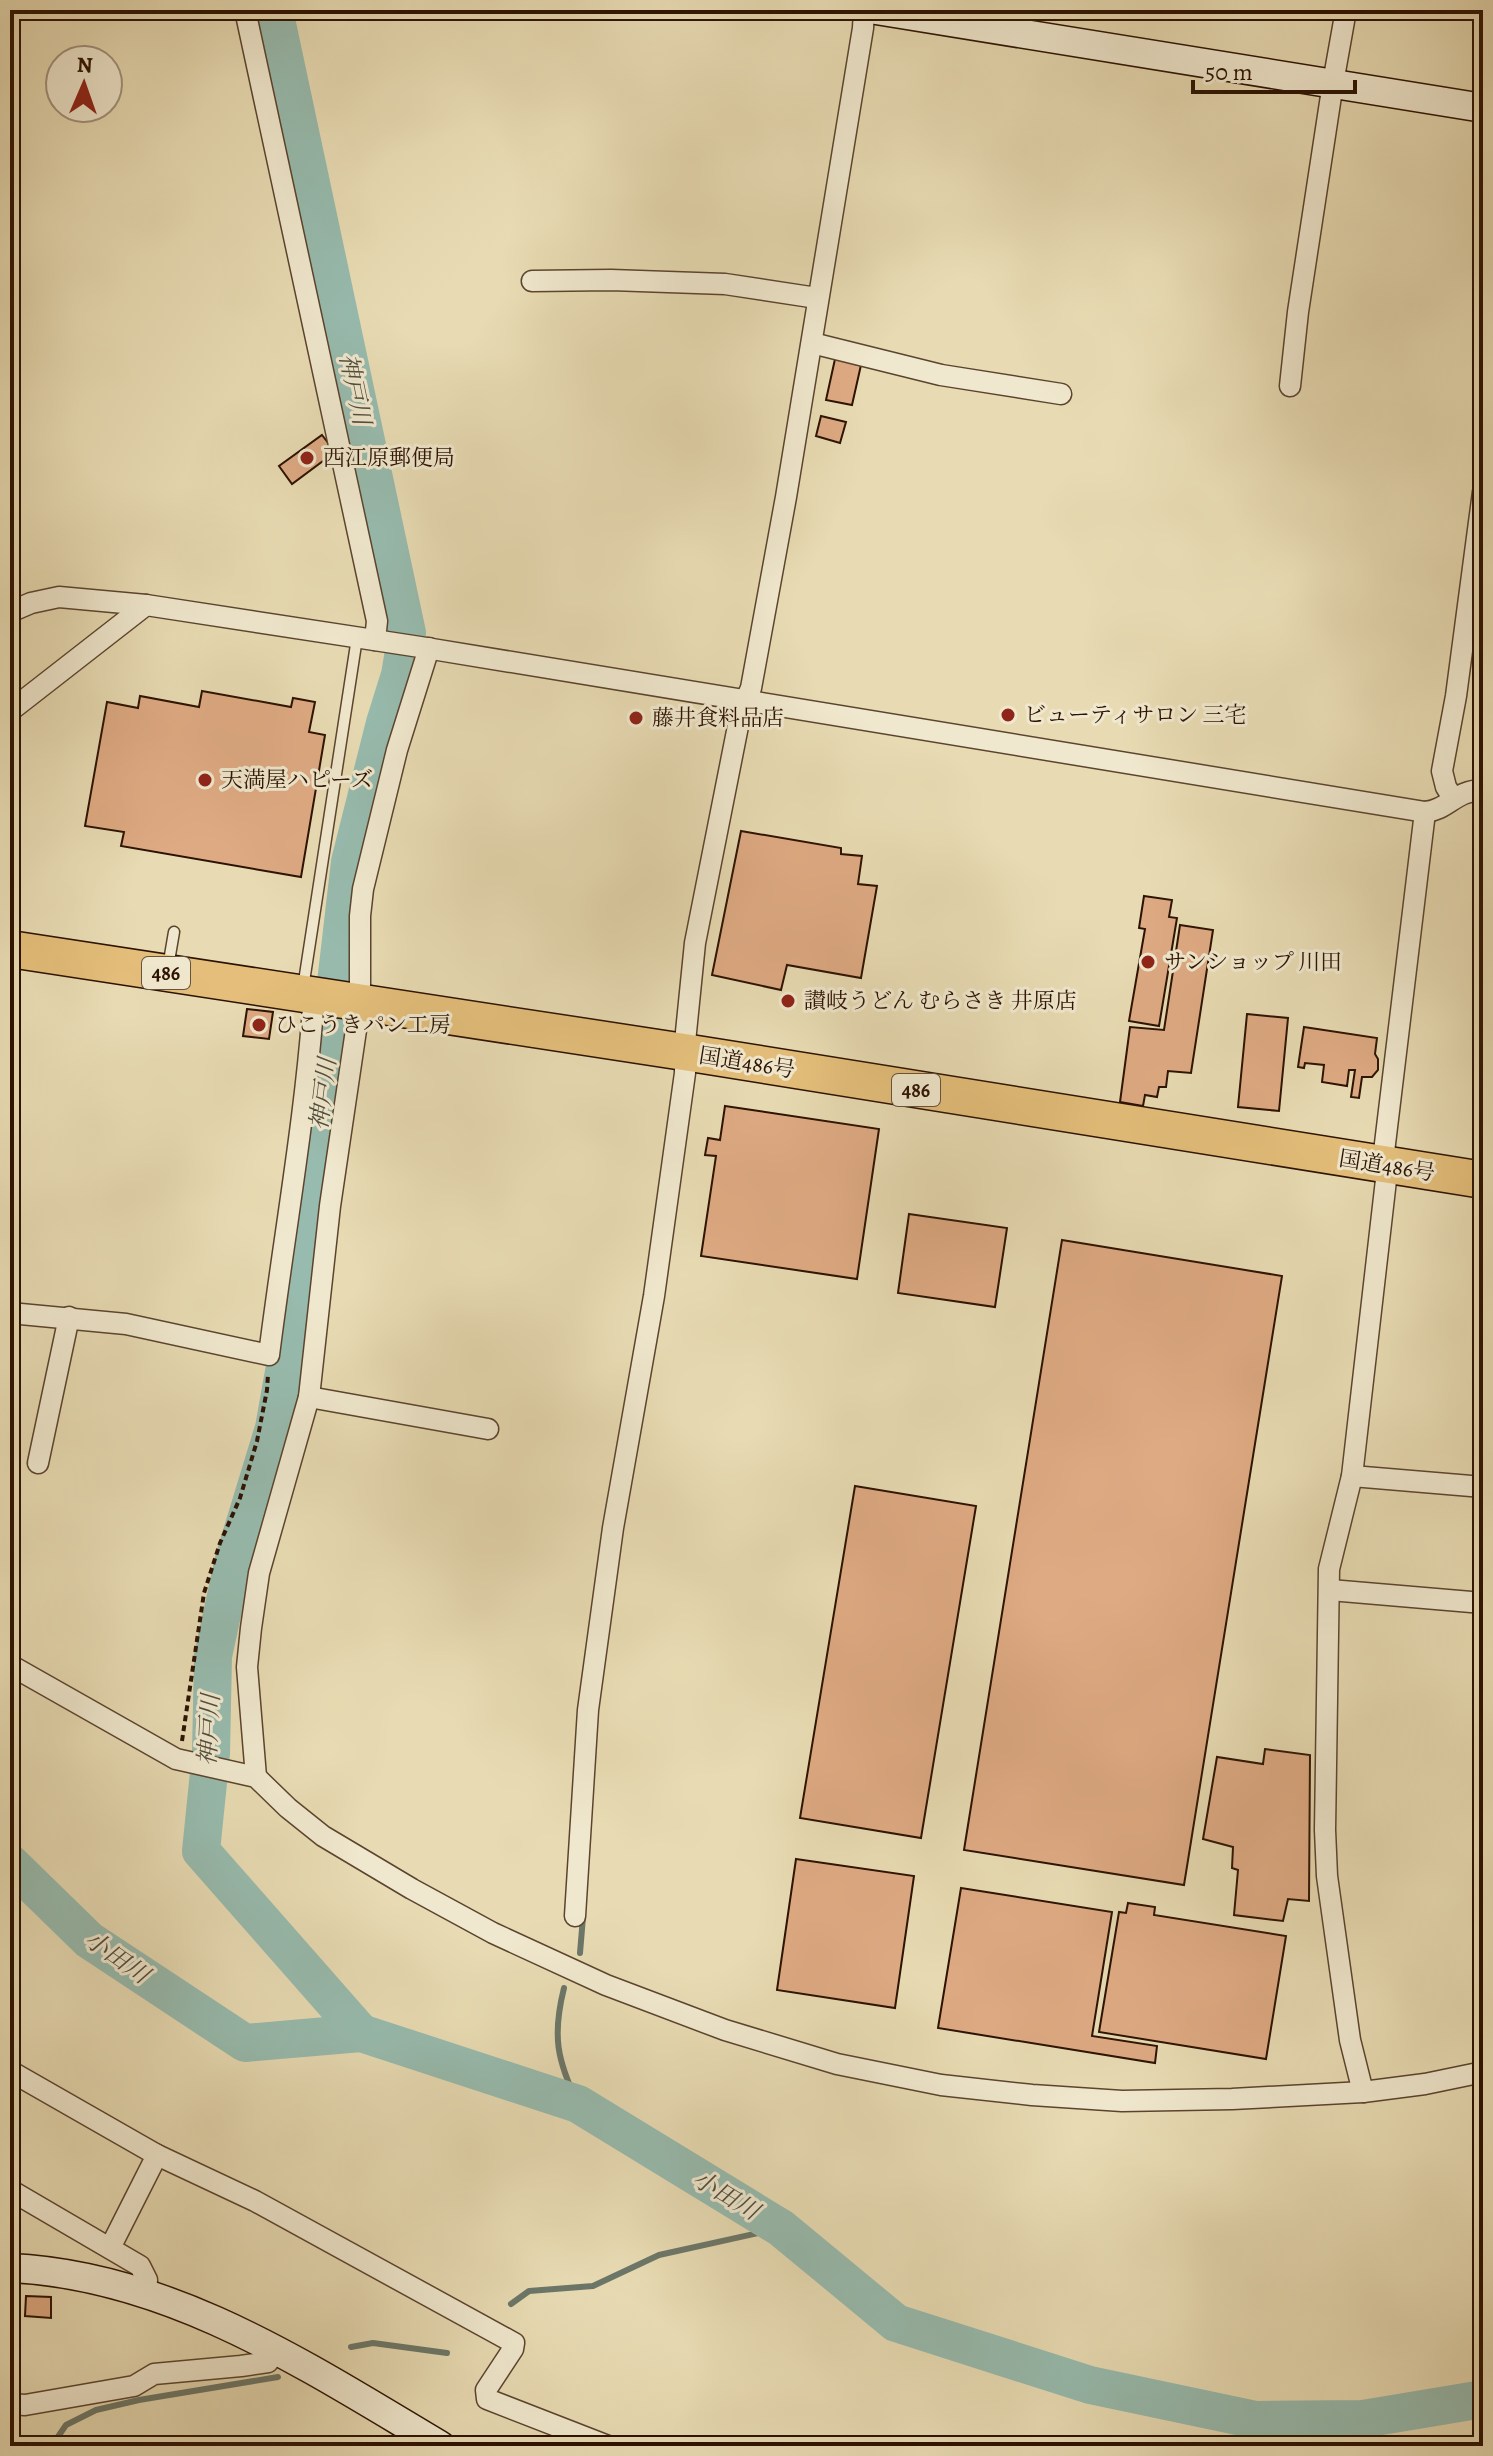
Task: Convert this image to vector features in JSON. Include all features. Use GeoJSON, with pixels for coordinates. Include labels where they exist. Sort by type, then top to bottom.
{"type":"FeatureCollection","features":[{"type":"Feature","properties":{"kind":"highway","name":"国道486号"},"geometry":{"type":"LineString","coordinates":[[10,949],[684,1052],[1483,1180]]}},
{"type":"Feature","properties":{"kind":"main road"},"geometry":{"type":"LineString","coordinates":[[876,10],[1483,108]]}},
{"type":"Feature","properties":{"kind":"main road"},"geometry":{"type":"LineString","coordinates":[[10,2268],[86,2277],[174,2303],[277,2349],[441,2446]]}},
{"type":"Feature","properties":{"kind":"street"},"geometry":{"type":"LineString","coordinates":[[245,10],[377,621],[373,640]]}},
{"type":"Feature","properties":{"kind":"street"},"geometry":{"type":"LineString","coordinates":[[575,1916],[588,1710],[613,1528],[654,1296],[685,1073],[684,1052],[695,943],[784,511],[864,10]]}},
{"type":"Feature","properties":{"kind":"street"},"geometry":{"type":"LineString","coordinates":[[1290,386],[1298,312],[1346,10]]}},
{"type":"Feature","properties":{"kind":"street"},"geometry":{"type":"LineString","coordinates":[[532,281],[725,284],[817,298]]}},
{"type":"Feature","properties":{"kind":"street"},"geometry":{"type":"LineString","coordinates":[[812,343],[941,375],[1061,394]]}},
{"type":"Feature","properties":{"kind":"street"},"geometry":{"type":"LineString","coordinates":[[1453,798],[1442,771],[1456,696],[1483,492]]}},
{"type":"Feature","properties":{"kind":"street"},"geometry":{"type":"LineString","coordinates":[[10,612],[31,603],[59,597],[146,605],[1425,812],[1440,809],[1464,792],[1483,790]]}},
{"type":"Feature","properties":{"kind":"street"},"geometry":{"type":"LineString","coordinates":[[10,711],[146,605]]}},
{"type":"Feature","properties":{"kind":"street"},"geometry":{"type":"LineString","coordinates":[[10,1313],[126,1324],[269,1355],[303,1107],[329,998],[360,916],[363,889],[425,648]]}},
{"type":"Feature","properties":{"kind":"street"},"geometry":{"type":"LineString","coordinates":[[1363,2092],[1350,2040],[1327,1876],[1329,1569],[1352,1476],[1386,1166],[1384,1152],[1425,812]]}},
{"type":"Feature","properties":{"kind":"street"},"geometry":{"type":"LineString","coordinates":[[249,1775],[247,1667],[254,1600],[309,1397],[330,1206],[329,998]]}},
{"type":"Feature","properties":{"kind":"street"},"geometry":{"type":"LineString","coordinates":[[38,1463],[69,1317]]}},
{"type":"Feature","properties":{"kind":"street"},"geometry":{"type":"LineString","coordinates":[[309,1397],[488,1429]]}},
{"type":"Feature","properties":{"kind":"street"},"geometry":{"type":"LineString","coordinates":[[1352,1476],[1483,1487]]}},
{"type":"Feature","properties":{"kind":"street"},"geometry":{"type":"LineString","coordinates":[[1330,1590],[1483,1603]]}},
{"type":"Feature","properties":{"kind":"street"},"geometry":{"type":"LineString","coordinates":[[10,1665],[181,1760],[249,1775],[323,1836],[493,1933],[606,1985],[725,2030],[837,2064],[941,2085],[1122,2101],[1363,2092],[1483,2072]]}},
{"type":"Feature","properties":{"kind":"street"},"geometry":{"type":"LineString","coordinates":[[10,2071],[155,2154],[255,2201],[514,2343],[486,2390],[487,2399],[608,2446]]}},
{"type":"Feature","properties":{"kind":"street"},"geometry":{"type":"LineString","coordinates":[[110,2248],[155,2154]]}},
{"type":"Feature","properties":{"kind":"street"},"geometry":{"type":"LineString","coordinates":[[10,2190],[140,2266],[147,2280],[146,2293]]}},
{"type":"Feature","properties":{"kind":"street"},"geometry":{"type":"LineString","coordinates":[[10,2404],[25,2405],[134,2386],[154,2374],[268,2362],[277,2349]]}},
{"type":"Feature","properties":{"kind":"lane"},"geometry":{"type":"LineString","coordinates":[[329,998],[373,640]]}},
{"type":"Feature","properties":{"kind":"lane"},"geometry":{"type":"LineString","coordinates":[[167,973],[174,932]]}},
{"type":"Feature","properties":{"kind":"path"},"geometry":{"type":"LineString","coordinates":[[181,1760],[204,1593],[220,1543],[240,1498],[257,1441],[267,1390],[269,1355]]}},
{"type":"Feature","properties":{"kind":"building"},"geometry":{"type":"Polygon","coordinates":[[[835,359],[861,365],[852,405],[826,400],[835,359]]]}},
{"type":"Feature","properties":{"kind":"building"},"geometry":{"type":"Polygon","coordinates":[[[821,416],[846,422],[840,443],[816,436],[821,416]]]}},
{"type":"Feature","properties":{"kind":"building"},"geometry":{"type":"Polygon","coordinates":[[[322,435],[335,452],[292,484],[279,466],[322,435]]]}},
{"type":"Feature","properties":{"kind":"building","name":"天満屋ハピーズ"},"geometry":{"type":"Polygon","coordinates":[[[202,691],[291,707],[293,698],[315,702],[309,732],[325,735],[301,877],[121,846],[124,832],[85,826],[107,702],[138,708],[140,696],[199,707],[202,691]]]}},
{"type":"Feature","properties":{"kind":"building"},"geometry":{"type":"Polygon","coordinates":[[[741,831],[841,848],[841,854],[862,856],[858,884],[877,886],[861,978],[787,965],[781,990],[712,975],[741,831]]]}},
{"type":"Feature","properties":{"kind":"building"},"geometry":{"type":"Polygon","coordinates":[[[1144,896],[1172,900],[1169,917],[1177,918],[1159,1026],[1129,1021],[1145,929],[1139,928],[1144,896]]]}},
{"type":"Feature","properties":{"kind":"building"},"geometry":{"type":"Polygon","coordinates":[[[1180,925],[1213,930],[1191,1073],[1168,1071],[1166,1087],[1159,1087],[1157,1097],[1145,1095],[1143,1106],[1120,1102],[1130,1027],[1164,1030],[1180,925]]]}},
{"type":"Feature","properties":{"kind":"building"},"geometry":{"type":"Polygon","coordinates":[[[247,1009],[273,1012],[269,1039],[243,1036],[247,1009]]]}},
{"type":"Feature","properties":{"kind":"building"},"geometry":{"type":"Polygon","coordinates":[[[1247,1014],[1288,1018],[1279,1111],[1238,1107],[1247,1014]]]}},
{"type":"Feature","properties":{"kind":"building"},"geometry":{"type":"Polygon","coordinates":[[[1304,1027],[1377,1038],[1375,1054],[1378,1070],[1372,1077],[1362,1077],[1359,1098],[1351,1097],[1355,1070],[1349,1070],[1347,1086],[1322,1082],[1324,1065],[1305,1063],[1304,1068],[1298,1067],[1304,1027]]]}},
{"type":"Feature","properties":{"kind":"building"},"geometry":{"type":"Polygon","coordinates":[[[725,1106],[879,1129],[857,1279],[701,1256],[716,1156],[705,1155],[708,1138],[720,1140],[725,1106]]]}},
{"type":"Feature","properties":{"kind":"building"},"geometry":{"type":"Polygon","coordinates":[[[909,1214],[1007,1228],[995,1307],[898,1293],[909,1214]]]}},
{"type":"Feature","properties":{"kind":"building"},"geometry":{"type":"Polygon","coordinates":[[[1062,1240],[1282,1276],[1184,1885],[964,1850],[1062,1240]]]}},
{"type":"Feature","properties":{"kind":"building"},"geometry":{"type":"Polygon","coordinates":[[[855,1486],[976,1506],[921,1838],[800,1818],[855,1486]]]}},
{"type":"Feature","properties":{"kind":"building"},"geometry":{"type":"Polygon","coordinates":[[[1265,1749],[1310,1755],[1309,1901],[1288,1899],[1283,1921],[1234,1915],[1238,1870],[1232,1868],[1233,1847],[1203,1839],[1217,1757],[1263,1764],[1265,1749]]]}},
{"type":"Feature","properties":{"kind":"building"},"geometry":{"type":"Polygon","coordinates":[[[796,1859],[914,1876],[895,2008],[777,1990],[796,1859]]]}},
{"type":"Feature","properties":{"kind":"building"},"geometry":{"type":"Polygon","coordinates":[[[961,1888],[1112,1912],[1092,2036],[1157,2046],[1155,2063],[938,2028],[961,1888]]]}},
{"type":"Feature","properties":{"kind":"building"},"geometry":{"type":"Polygon","coordinates":[[[1128,1903],[1155,1907],[1154,1915],[1286,1936],[1266,2059],[1099,2032],[1119,1912],[1126,1913],[1128,1903]]]}},
{"type":"Feature","properties":{"kind":"building"},"geometry":{"type":"Polygon","coordinates":[[[26,2296],[51,2297],[51,2318],[25,2316],[26,2296]]]}},
{"type":"Feature","properties":{"kind":"building"},"geometry":{"type":"Polygon","coordinates":[[[10,2311],[16,2311],[14,2356],[10,2356],[10,2311]]]}},
{"type":"Feature","properties":{"kind":"waterway","name":"神戸川"},"geometry":{"type":"LineString","coordinates":[[274,10],[407,633],[400,675],[350,862],[304,1259],[274,1428],[234,1559],[213,1656],[211,1753],[201,1851],[361,2033]]}},
{"type":"Feature","properties":{"kind":"waterway","name":"小田川"},"geometry":{"type":"LineString","coordinates":[[10,1863],[89,1940],[245,2043],[361,2033],[578,2104],[781,2228],[896,2323],[1090,2385],[1256,2420],[1363,2419],[1483,2399]]}},
{"type":"Feature","properties":{"kind":"waterway"},"geometry":{"type":"LineString","coordinates":[[580,1953],[583,1917]]}},
{"type":"Feature","properties":{"kind":"waterway"},"geometry":{"type":"LineString","coordinates":[[564,1988],[558,2020],[559,2048],[565,2074],[578,2104]]}},
{"type":"Feature","properties":{"kind":"waterway"},"geometry":{"type":"LineString","coordinates":[[511,2304],[529,2291],[593,2286],[659,2255],[781,2228]]}},
{"type":"Feature","properties":{"kind":"waterway"},"geometry":{"type":"LineString","coordinates":[[351,2347],[373,2343],[447,2353]]}},
{"type":"Feature","properties":{"kind":"waterway"},"geometry":{"type":"LineString","coordinates":[[53,2444],[66,2425],[96,2410],[278,2377]]}},
{"type":"Feature","properties":{"kind":"place","name":"西江原郵便局"},"geometry":{"type":"Point","coordinates":[307,458]}},
{"type":"Feature","properties":{"kind":"place","name":"ビューティサロン 三宅"},"geometry":{"type":"Point","coordinates":[1008,715]}},
{"type":"Feature","properties":{"kind":"place","name":"藤井食料品店"},"geometry":{"type":"Point","coordinates":[636,718]}},
{"type":"Feature","properties":{"kind":"place","name":"天満屋ハピーズ"},"geometry":{"type":"Point","coordinates":[205,780]}},
{"type":"Feature","properties":{"kind":"place","name":"サンショップ 川田"},"geometry":{"type":"Point","coordinates":[1148,962]}},
{"type":"Feature","properties":{"kind":"place","name":"讃岐うどん むらさき 井原店"},"geometry":{"type":"Point","coordinates":[788,1001]}},
{"type":"Feature","properties":{"kind":"place","name":"ひこうきパン工房"},"geometry":{"type":"Point","coordinates":[259,1025]}}]}
